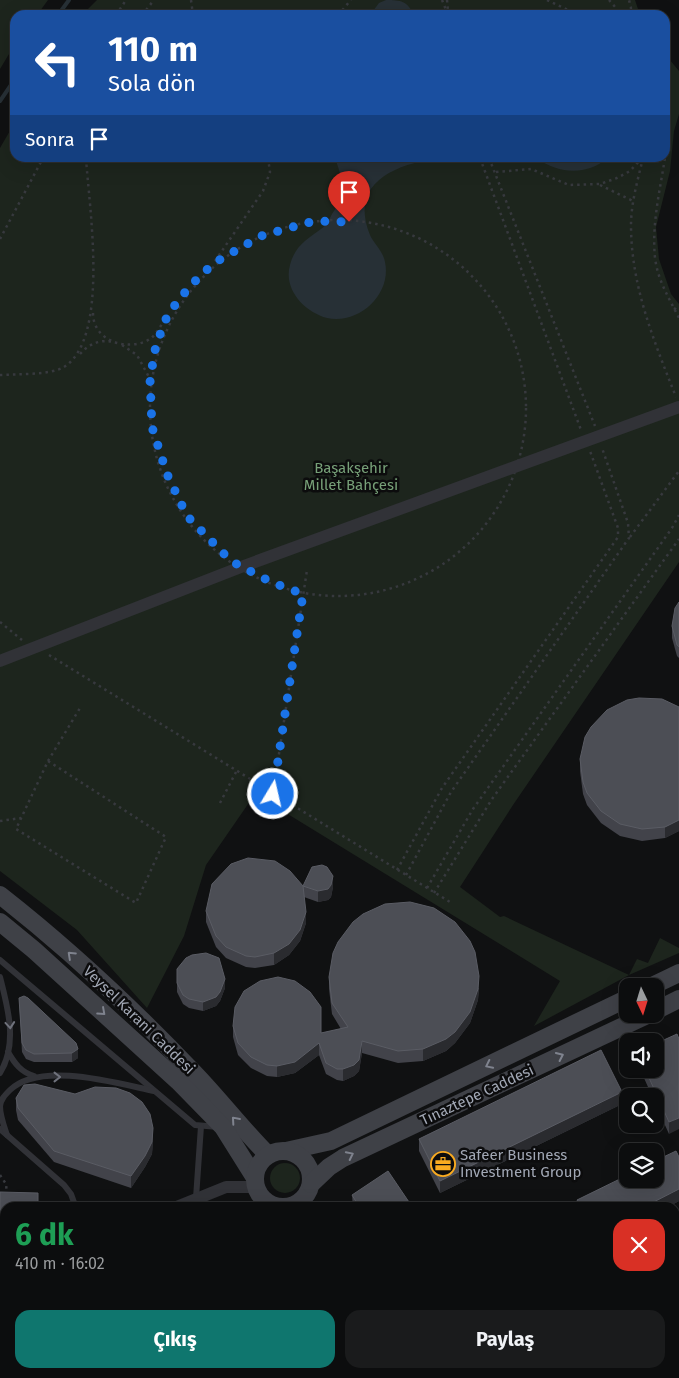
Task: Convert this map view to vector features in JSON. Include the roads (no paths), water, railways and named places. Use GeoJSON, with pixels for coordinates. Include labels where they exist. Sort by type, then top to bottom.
{"type":"FeatureCollection","features":[{"type":"Feature","properties":{"kind":"street"},"geometry":{"type":"LineString","coordinates":[[0,661],[241,567],[592,439],[678,404]]}},
{"type":"Feature","properties":{"kind":"street","name":"Veysel Karani Caddesi"},"geometry":{"type":"LineString","coordinates":[[0,895],[48,933],[127,1008],[194,1074],[268,1156]]}},
{"type":"Feature","properties":{"kind":"street","name":"Veysel Karani Caddesi"},"geometry":{"type":"LineString","coordinates":[[0,922],[34,950],[178,1081],[223,1127],[256,1183]]}},
{"type":"Feature","properties":{"kind":"street"},"geometry":{"type":"LineString","coordinates":[[664,980],[679,973]]}},
{"type":"Feature","properties":{"kind":"street"},"geometry":{"type":"LineString","coordinates":[[664,1006],[679,999]]}},
{"type":"Feature","properties":{"kind":"street","name":"Tınaztepe Caddesi"},"geometry":{"type":"LineString","coordinates":[[286,1151],[331,1140],[619,1002]]}},
{"type":"Feature","properties":{"kind":"street","name":"Tınaztepe Caddesi"},"geometry":{"type":"LineString","coordinates":[[311,1184],[329,1167],[343,1158],[630,1023]]}},
{"type":"Feature","properties":{"kind":"street"},"geometry":{"type":"LineString","coordinates":[[268,1202],[260,1195],[256,1183],[257,1169],[268,1156],[286,1151],[303,1159],[308,1166],[311,1184],[306,1202]]}},
{"type":"Feature","properties":{"kind":"street"},"geometry":{"type":"LineString","coordinates":[[187,1202],[226,1187],[256,1183]]}},
{"type":"Feature","properties":{"kind":"lane"},"geometry":{"type":"LineString","coordinates":[[0,960],[195,1125],[223,1127]]}},
{"type":"Feature","properties":{"kind":"lane"},"geometry":{"type":"LineString","coordinates":[[0,977],[10,1020],[8,1052],[0,1073]]}},
{"type":"Feature","properties":{"kind":"lane"},"geometry":{"type":"LineString","coordinates":[[8,1052],[14,1063],[24,1072],[40,1077]]}},
{"type":"Feature","properties":{"kind":"lane"},"geometry":{"type":"LineString","coordinates":[[7,1135],[1,1118],[0,1104],[4,1096],[18,1083],[28,1078],[77,1077],[154,1091]]}},
{"type":"Feature","properties":{"kind":"lane"},"geometry":{"type":"LineString","coordinates":[[196,1198],[200,1126]]}},
{"type":"Feature","properties":{"kind":"lane"},"geometry":{"type":"LineString","coordinates":[[0,1129],[64,1186],[71,1194],[74,1202]]}},
{"type":"Feature","properties":{"kind":"waterway"},"geometry":{"type":"LineString","coordinates":[[62,10],[69,0]]}},
{"type":"Feature","properties":{"kind":"waterway"},"geometry":{"type":"LineString","coordinates":[[0,101],[10,86]]}},
{"type":"Feature","properties":{"kind":"place","name":"Safeer Business Investment Group"},"geometry":{"type":"Point","coordinates":[443,1164]}},
{"type":"Feature","properties":{"kind":"park label","name":"Başakşehir Millet Bahçesi"},"geometry":{"type":"Point","coordinates":[351,476]}}]}
